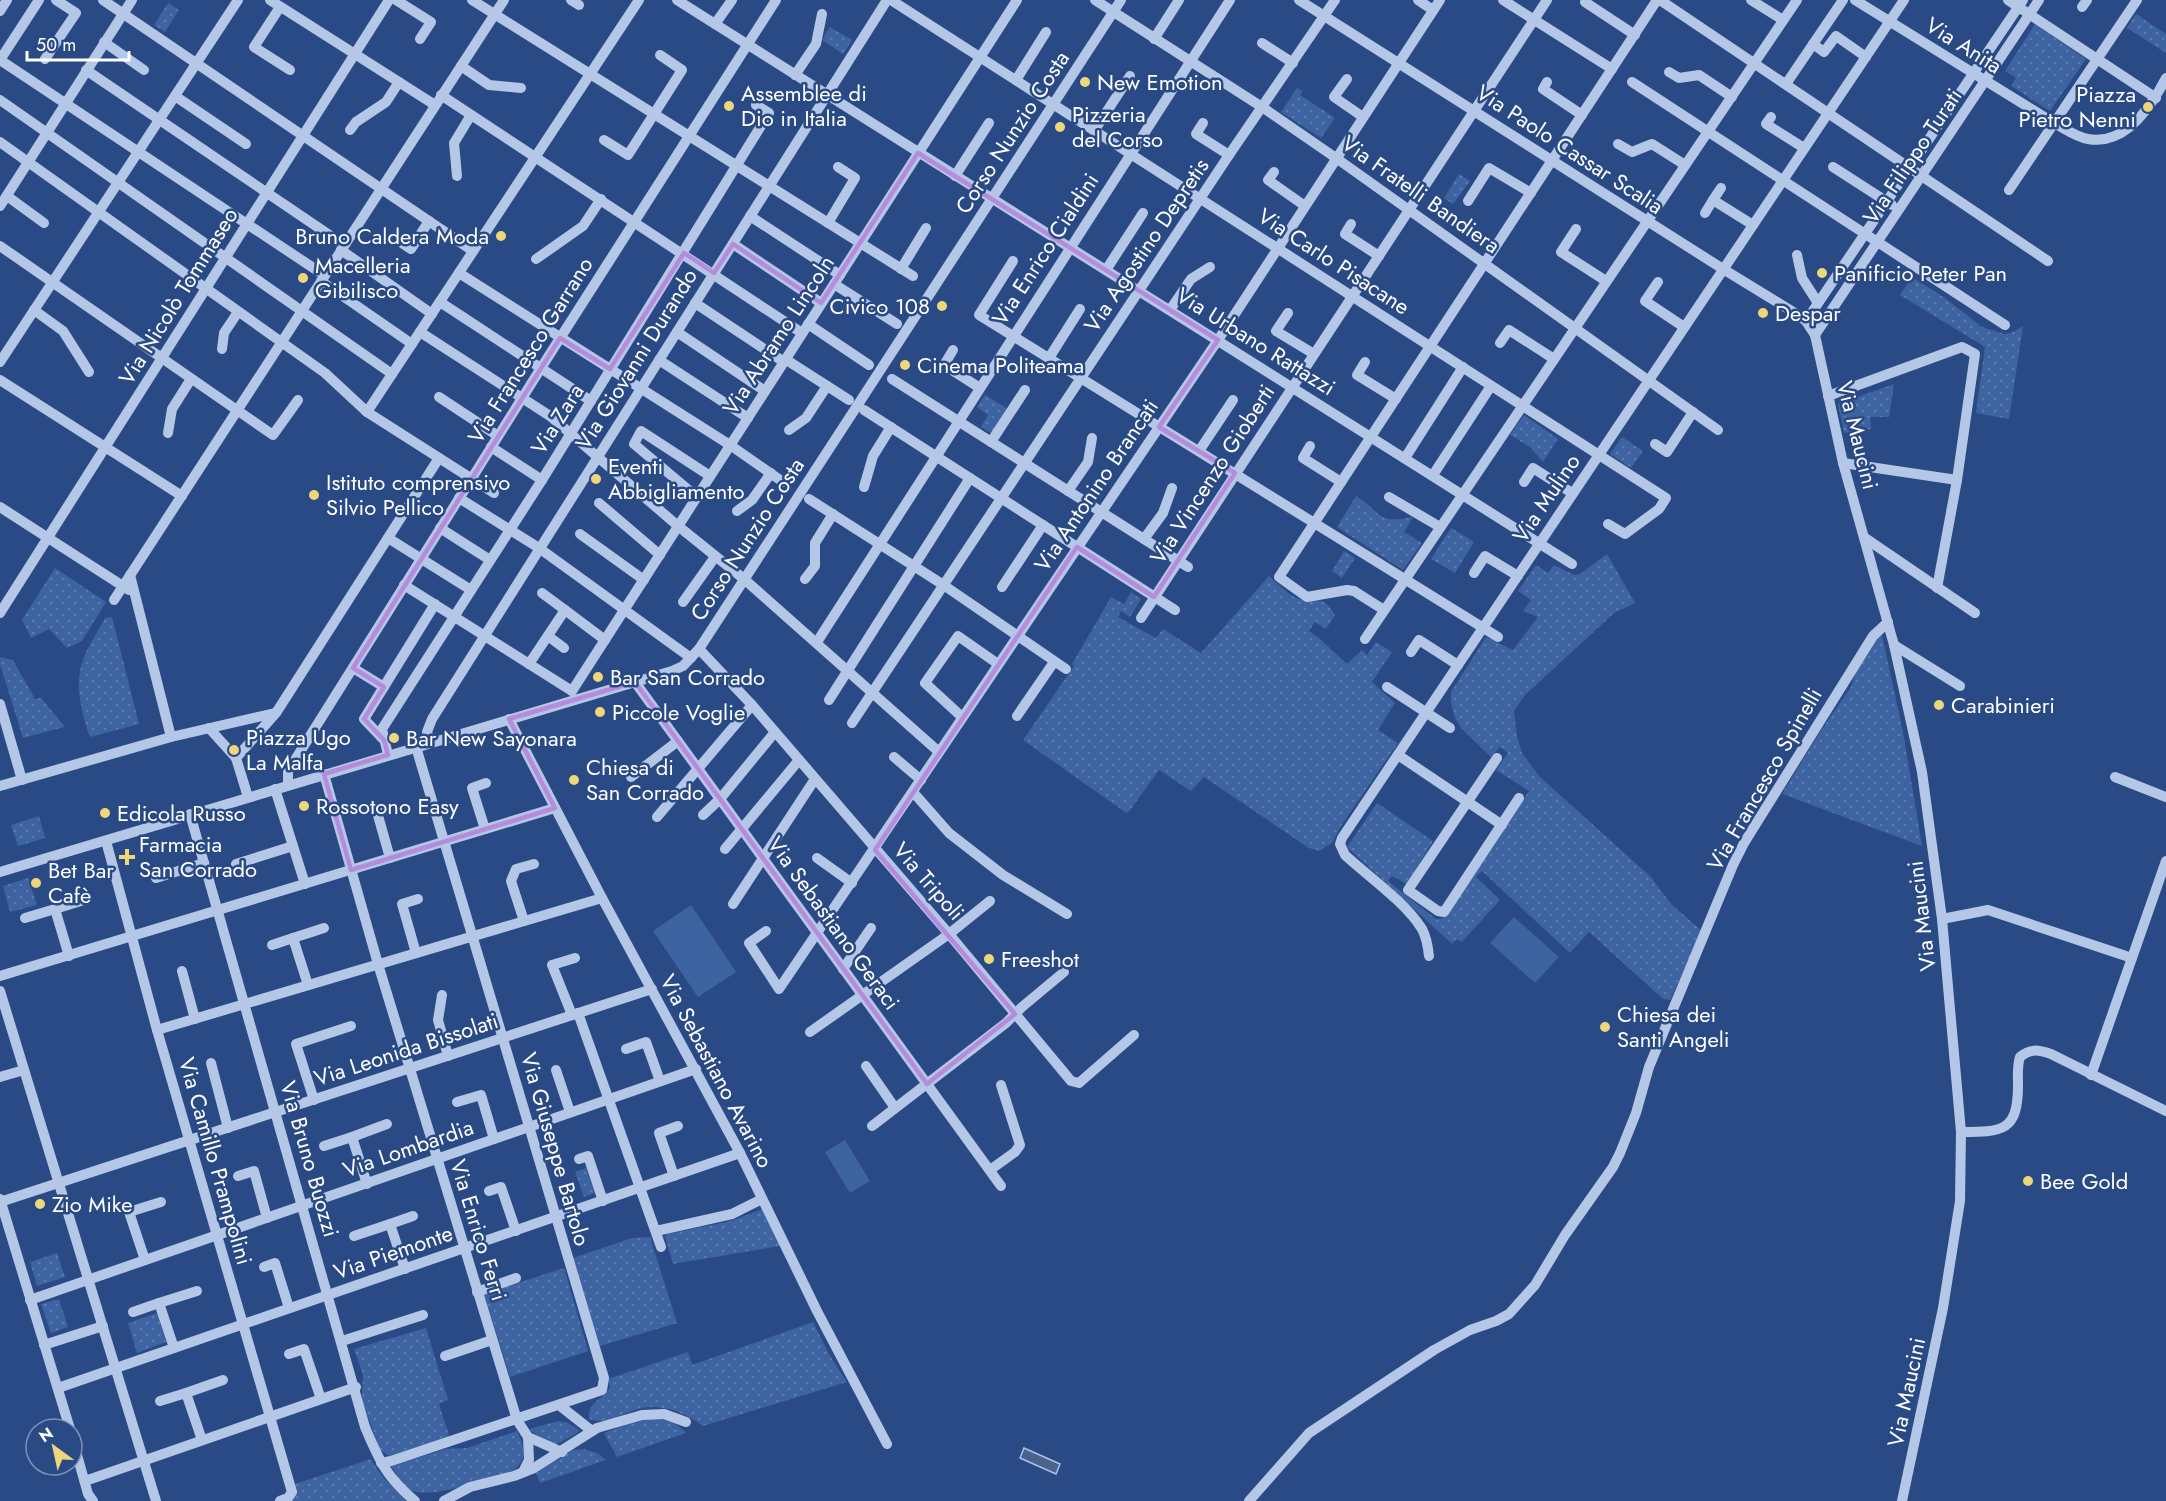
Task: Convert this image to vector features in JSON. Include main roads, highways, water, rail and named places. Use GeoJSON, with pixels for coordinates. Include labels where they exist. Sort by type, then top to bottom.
{"type":"FeatureCollection","features":[{"type":"Feature","properties":{"kind":"place","name":"New Emotion"},"geometry":{"type":"Point","coordinates":[1085,82]}},
{"type":"Feature","properties":{"kind":"place","name":"Assemblee di Dio in Italia"},"geometry":{"type":"Point","coordinates":[729,106]}},
{"type":"Feature","properties":{"kind":"place","name":"Piazza Pietro Nenni"},"geometry":{"type":"Point","coordinates":[2148,107]}},
{"type":"Feature","properties":{"kind":"place","name":"Pizzeria del Corso"},"geometry":{"type":"Point","coordinates":[1060,127]}},
{"type":"Feature","properties":{"kind":"place","name":"Bruno Caldera Moda"},"geometry":{"type":"Point","coordinates":[501,236]}},
{"type":"Feature","properties":{"kind":"place","name":"Panificio Peter Pan"},"geometry":{"type":"Point","coordinates":[1822,273]}},
{"type":"Feature","properties":{"kind":"place","name":"Macelleria Gibilisco"},"geometry":{"type":"Point","coordinates":[303,278]}},
{"type":"Feature","properties":{"kind":"place","name":"Civico 108"},"geometry":{"type":"Point","coordinates":[942,306]}},
{"type":"Feature","properties":{"kind":"place","name":"Despar"},"geometry":{"type":"Point","coordinates":[1763,313]}},
{"type":"Feature","properties":{"kind":"place","name":"Cinema Politeama"},"geometry":{"type":"Point","coordinates":[905,365]}},
{"type":"Feature","properties":{"kind":"place","name":"Eventi Abbigliamento"},"geometry":{"type":"Point","coordinates":[596,479]}},
{"type":"Feature","properties":{"kind":"place","name":"Istituto comprensivo Silvio Pellico"},"geometry":{"type":"Point","coordinates":[314,495]}},
{"type":"Feature","properties":{"kind":"place","name":"Bar San Corrado"},"geometry":{"type":"Point","coordinates":[598,677]}},
{"type":"Feature","properties":{"kind":"place","name":"Carabinieri"},"geometry":{"type":"Point","coordinates":[1939,705]}},
{"type":"Feature","properties":{"kind":"place","name":"Piccole Voglie"},"geometry":{"type":"Point","coordinates":[600,712]}},
{"type":"Feature","properties":{"kind":"place","name":"Bar New Sayonara"},"geometry":{"type":"Point","coordinates":[394,738]}},
{"type":"Feature","properties":{"kind":"place","name":"Piazza Ugo La Malfa"},"geometry":{"type":"Point","coordinates":[234,750]}},
{"type":"Feature","properties":{"kind":"place","name":"Chiesa di San Corrado"},"geometry":{"type":"Point","coordinates":[574,780]}},
{"type":"Feature","properties":{"kind":"place","name":"Rossotono Easy"},"geometry":{"type":"Point","coordinates":[304,806]}},
{"type":"Feature","properties":{"kind":"place","name":"Edicola Russo"},"geometry":{"type":"Point","coordinates":[105,813]}},
{"type":"Feature","properties":{"kind":"place","name":"Farmacia San Corrado"},"geometry":{"type":"Point","coordinates":[127,857]}},
{"type":"Feature","properties":{"kind":"place","name":"Bet Bar Cafè"},"geometry":{"type":"Point","coordinates":[36,883]}},
{"type":"Feature","properties":{"kind":"place","name":"Freeshot"},"geometry":{"type":"Point","coordinates":[989,959]}},
{"type":"Feature","properties":{"kind":"place","name":"Chiesa dei Santi Angeli"},"geometry":{"type":"Point","coordinates":[1605,1027]}},
{"type":"Feature","properties":{"kind":"place","name":"Bee Gold"},"geometry":{"type":"Point","coordinates":[2028,1181]}},
{"type":"Feature","properties":{"kind":"place","name":"Zio Mike"},"geometry":{"type":"Point","coordinates":[40,1204]}}]}
